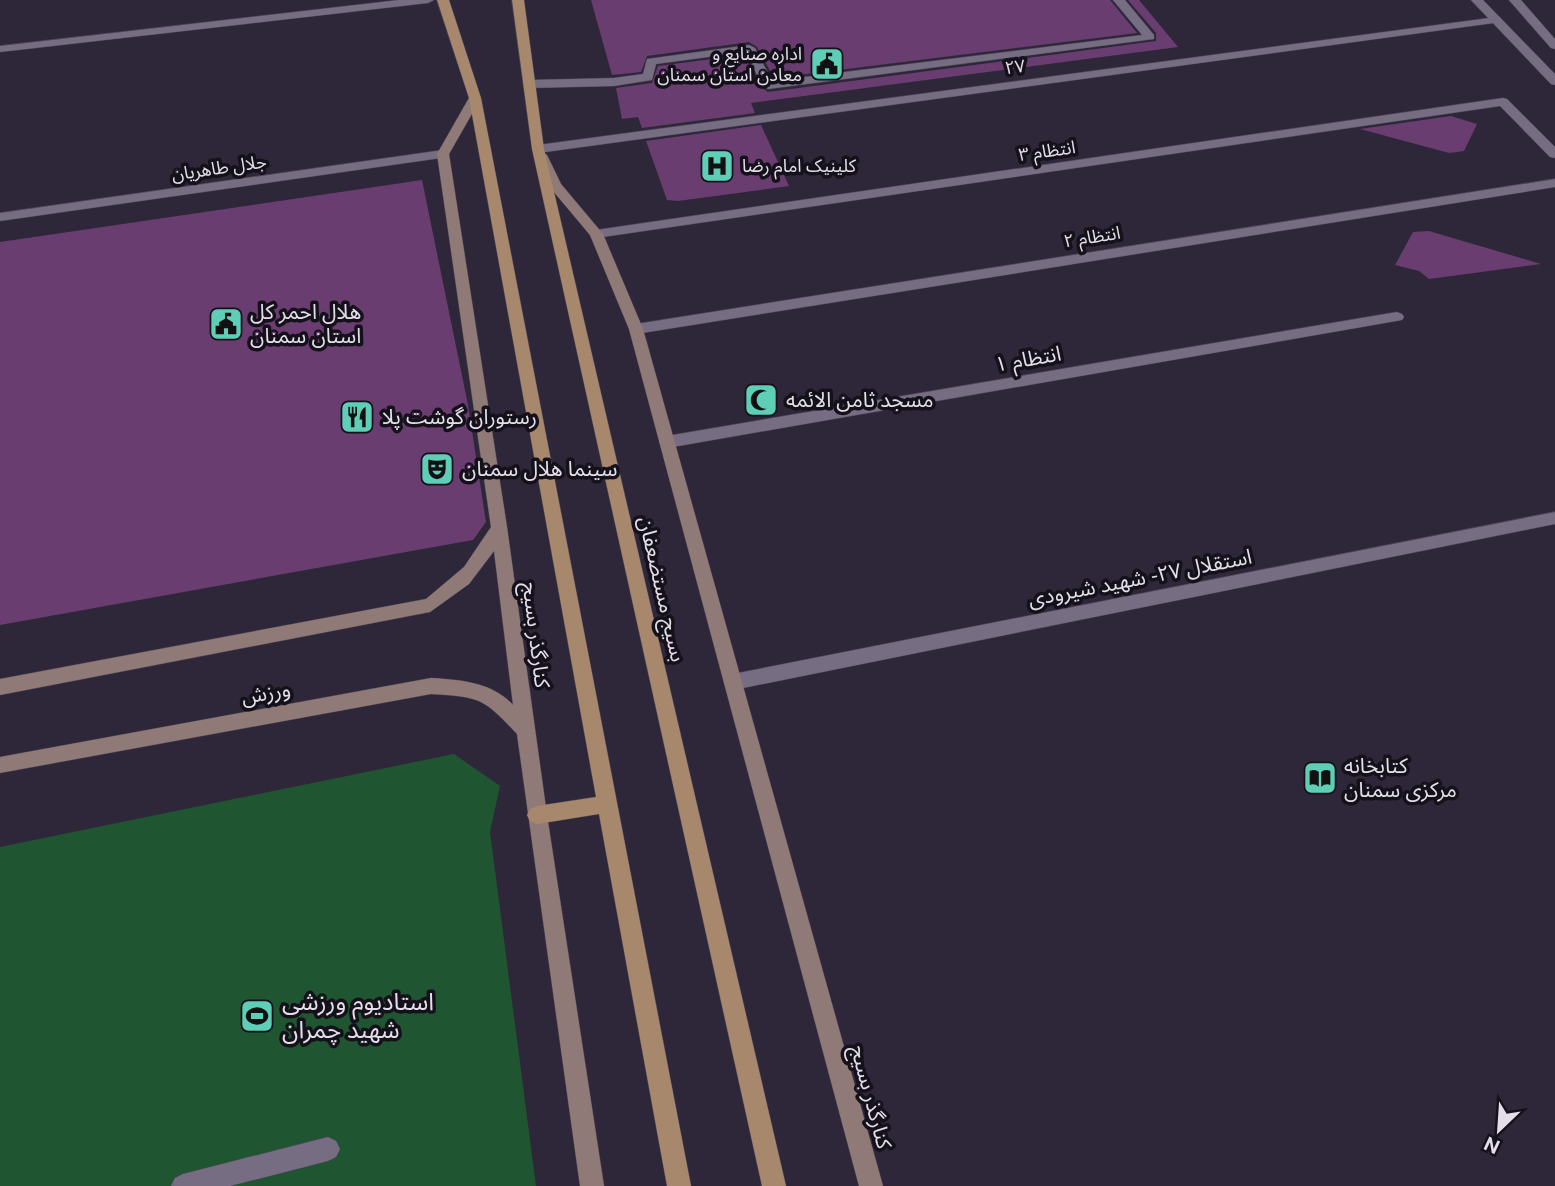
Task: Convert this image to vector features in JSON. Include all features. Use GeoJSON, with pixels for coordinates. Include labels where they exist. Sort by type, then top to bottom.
{"type":"FeatureCollection","features":[{"type":"Feature","properties":{"kind":"main road"},"geometry":{"type":"LineString","coordinates":[[443,0],[475,98],[679,1186]]}},
{"type":"Feature","properties":{"kind":"main road","name":"بسیج مستضعفان"},"geometry":{"type":"LineString","coordinates":[[518,0],[538,149],[774,1186]]}},
{"type":"Feature","properties":{"kind":"main road"},"geometry":{"type":"LineString","coordinates":[[443,153],[475,98]]}},
{"type":"Feature","properties":{"kind":"main road","name":"کنارگذر بسیج"},"geometry":{"type":"LineString","coordinates":[[538,149],[555,185],[596,234],[636,329],[872,1186]]}},
{"type":"Feature","properties":{"kind":"main road","name":"کنارگذر بسیج"},"geometry":{"type":"LineString","coordinates":[[443,153],[592,1186]]}},
{"type":"Feature","properties":{"kind":"main road"},"geometry":{"type":"LineString","coordinates":[[0,687],[430,605],[453,590],[477,567],[499,527]]}},
{"type":"Feature","properties":{"kind":"main road","name":"ورزش"},"geometry":{"type":"LineString","coordinates":[[0,765],[431,686],[466,688],[496,699],[526,731]]}},
{"type":"Feature","properties":{"kind":"main road"},"geometry":{"type":"LineString","coordinates":[[537,815],[607,804]]}},
{"type":"Feature","properties":{"kind":"street"},"geometry":{"type":"LineString","coordinates":[[0,48],[428,0]]}},
{"type":"Feature","properties":{"kind":"street"},"geometry":{"type":"LineString","coordinates":[[529,84],[614,82],[648,77],[650,61],[749,48],[768,85],[1150,37],[1119,0]]}},
{"type":"Feature","properties":{"kind":"street"},"geometry":{"type":"LineString","coordinates":[[1477,0],[1555,81]]}},
{"type":"Feature","properties":{"kind":"street"},"geometry":{"type":"LineString","coordinates":[[1515,0],[1555,46]]}},
{"type":"Feature","properties":{"kind":"street","name":"۲۷"},"geometry":{"type":"LineString","coordinates":[[538,149],[1497,20]]}},
{"type":"Feature","properties":{"kind":"street","name":"انتظام ۳"},"geometry":{"type":"LineString","coordinates":[[596,234],[1503,102],[1555,154]]}},
{"type":"Feature","properties":{"kind":"street","name":"جلال طاهریان"},"geometry":{"type":"LineString","coordinates":[[0,217],[443,153]]}},
{"type":"Feature","properties":{"kind":"street","name":"انتظام ۲"},"geometry":{"type":"LineString","coordinates":[[636,329],[1555,183]]}},
{"type":"Feature","properties":{"kind":"street","name":"انتظام ۱"},"geometry":{"type":"LineString","coordinates":[[667,442],[1397,317]]}},
{"type":"Feature","properties":{"kind":"street","name":"استقلال ۲۷ - شهید شیرودی"},"geometry":{"type":"LineString","coordinates":[[733,682],[1555,518]]}},
{"type":"Feature","properties":{"kind":"street"},"geometry":{"type":"LineString","coordinates":[[183,1186],[328,1149]]}},
{"type":"Feature","properties":{"kind":"green space","name":"استادیوم ورزشی شهید چمران"},"geometry":{"type":"Polygon","coordinates":[[[454,754],[500,786],[490,832],[536,1186],[0,1186],[0,847],[454,754]]]}},
{"type":"Feature","properties":{"kind":"building","name":"اداره صنایع و معادن استان سمنان"},"geometry":{"type":"Polygon","coordinates":[[[591,0],[1110,0],[1137,33],[774,78],[757,47],[749,42],[647,56],[641,72],[612,75],[591,0]]]}},
{"type":"Feature","properties":{"kind":"building"},"geometry":{"type":"Polygon","coordinates":[[[1128,0],[1139,0],[1178,47],[751,103],[755,113],[642,128],[638,117],[622,119],[616,88],[652,83],[658,66],[744,55],[760,86],[768,92],[1156,41],[1156,33],[1128,0]]]}},
{"type":"Feature","properties":{"kind":"building"},"geometry":{"type":"Polygon","coordinates":[[[1451,116],[1477,124],[1464,151],[1449,153],[1360,129],[1451,116]]]}},
{"type":"Feature","properties":{"kind":"building","name":"کلینیک امام رضا"},"geometry":{"type":"Polygon","coordinates":[[[761,125],[789,186],[678,201],[667,200],[646,141],[761,125]]]}},
{"type":"Feature","properties":{"kind":"building","name":"هلال احمر کل استان سمنان"},"geometry":{"type":"Polygon","coordinates":[[[422,180],[468,405],[486,522],[473,540],[0,625],[0,242],[422,180]]]}},
{"type":"Feature","properties":{"kind":"building"},"geometry":{"type":"Polygon","coordinates":[[[1429,231],[1541,264],[1429,279],[1419,271],[1395,265],[1413,232],[1429,231]]]}},
{"type":"Feature","properties":{"kind":"place","name":"اداره صنایع و معادن استان سمنان"},"geometry":{"type":"Point","coordinates":[827,64]}},
{"type":"Feature","properties":{"kind":"place","name":"کلینیک امام رضا"},"geometry":{"type":"Point","coordinates":[717,166]}},
{"type":"Feature","properties":{"kind":"place","name":"هلال احمر کل استان سمنان"},"geometry":{"type":"Point","coordinates":[226,324]}},
{"type":"Feature","properties":{"kind":"place","name":"مسجد ثامن الائمه"},"geometry":{"type":"Point","coordinates":[761,400]}},
{"type":"Feature","properties":{"kind":"place","name":"رستوران گوشت پلا"},"geometry":{"type":"Point","coordinates":[357,417]}},
{"type":"Feature","properties":{"kind":"place","name":"سینما هلال سمنان"},"geometry":{"type":"Point","coordinates":[437,469]}},
{"type":"Feature","properties":{"kind":"place","name":"کتابخانه مرکزی سمنان"},"geometry":{"type":"Point","coordinates":[1320,778]}},
{"type":"Feature","properties":{"kind":"place","name":"استادیوم ورزشی شهید چمران"},"geometry":{"type":"Point","coordinates":[257,1016]}}]}
